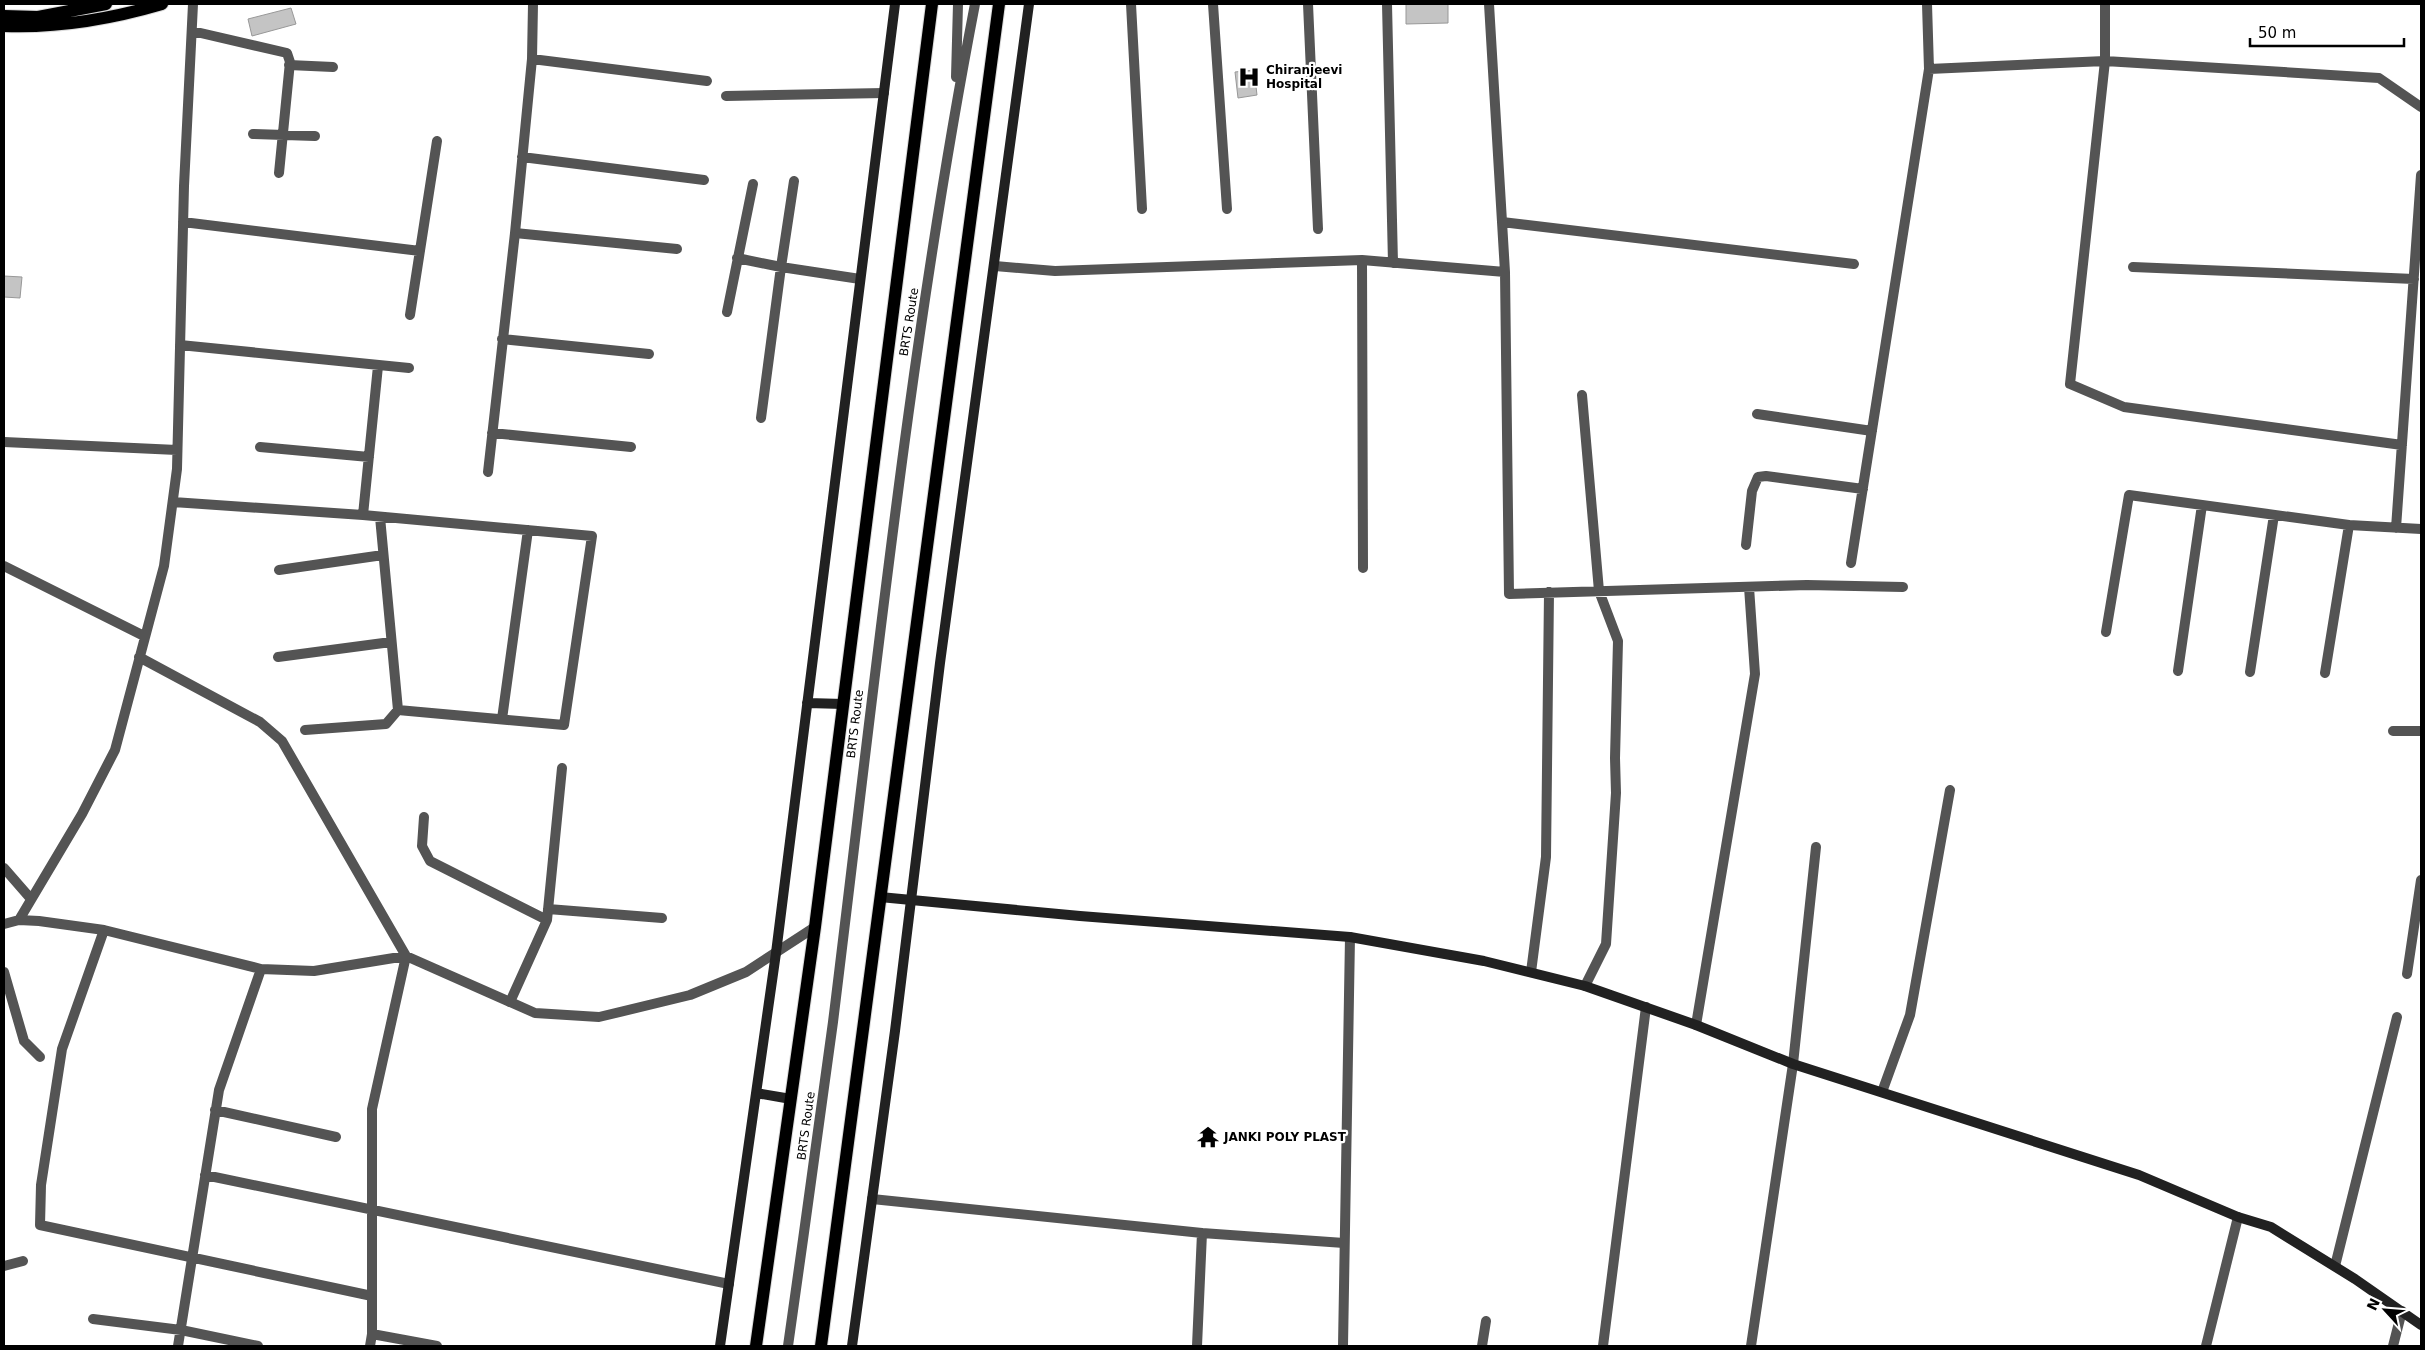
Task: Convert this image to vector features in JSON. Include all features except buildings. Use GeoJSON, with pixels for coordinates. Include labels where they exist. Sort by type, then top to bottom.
{"type":"FeatureCollection","features":[{"type":"Feature","properties":{"kind":"main road"},"geometry":{"type":"LineString","coordinates":[[4,16],[38,17],[106,4]]}},
{"type":"Feature","properties":{"kind":"main road"},"geometry":{"type":"LineString","coordinates":[[4,26],[38,28],[76,11],[132,13],[162,4]]}},
{"type":"Feature","properties":{"kind":"main road"},"geometry":{"type":"LineString","coordinates":[[756,1346],[815,928],[932,4]]}},
{"type":"Feature","properties":{"kind":"main road"},"geometry":{"type":"LineString","coordinates":[[820,1346],[999,4]]}},
{"type":"Feature","properties":{"kind":"street"},"geometry":{"type":"LineString","coordinates":[[19,920],[82,814],[115,750],[164,566],[173,502],[177,450],[183,222],[193,4]]}},
{"type":"Feature","properties":{"kind":"street"},"geometry":{"type":"LineString","coordinates":[[488,472],[515,233],[532,59],[534,4]]}},
{"type":"Feature","properties":{"kind":"street"},"geometry":{"type":"LineString","coordinates":[[720,1346],[776,953],[895,4]]}},
{"type":"Feature","properties":{"kind":"street","name":"BRTS Route"},"geometry":{"type":"LineString","coordinates":[[955,106],[958,4]]}},
{"type":"Feature","properties":{"kind":"street","name":"BRTS Route"},"geometry":{"type":"LineString","coordinates":[[788,1346],[832,1026],[869,711],[914,372],[955,106],[975,4]]}},
{"type":"Feature","properties":{"kind":"street"},"geometry":{"type":"LineString","coordinates":[[852,1346],[940,664],[1029,4]]}},
{"type":"Feature","properties":{"kind":"street"},"geometry":{"type":"LineString","coordinates":[[1131,4],[1142,209]]}},
{"type":"Feature","properties":{"kind":"street"},"geometry":{"type":"LineString","coordinates":[[1213,4],[1227,209]]}},
{"type":"Feature","properties":{"kind":"street"},"geometry":{"type":"LineString","coordinates":[[1308,4],[1318,229]]}},
{"type":"Feature","properties":{"kind":"street"},"geometry":{"type":"LineString","coordinates":[[1387,4],[1393,263]]}},
{"type":"Feature","properties":{"kind":"street"},"geometry":{"type":"LineString","coordinates":[[1489,4],[1505,272],[1509,594],[1807,585],[1903,587]]}},
{"type":"Feature","properties":{"kind":"street"},"geometry":{"type":"LineString","coordinates":[[1851,563],[1930,69],[1927,4]]}},
{"type":"Feature","properties":{"kind":"street"},"geometry":{"type":"LineString","coordinates":[[2105,4],[2106,61],[2070,384],[2124,407],[2402,445]]}},
{"type":"Feature","properties":{"kind":"street"},"geometry":{"type":"LineString","coordinates":[[192,32],[283,51],[289,56],[279,173]]}},
{"type":"Feature","properties":{"kind":"street"},"geometry":{"type":"LineString","coordinates":[[532,59],[707,81]]}},
{"type":"Feature","properties":{"kind":"street"},"geometry":{"type":"LineString","coordinates":[[1930,69],[2106,61],[2380,78],[2421,107]]}},
{"type":"Feature","properties":{"kind":"street"},"geometry":{"type":"LineString","coordinates":[[289,65],[333,67]]}},
{"type":"Feature","properties":{"kind":"street"},"geometry":{"type":"LineString","coordinates":[[726,96],[884,93]]}},
{"type":"Feature","properties":{"kind":"street"},"geometry":{"type":"LineString","coordinates":[[253,134],[315,136]]}},
{"type":"Feature","properties":{"kind":"street"},"geometry":{"type":"LineString","coordinates":[[410,315],[437,141]]}},
{"type":"Feature","properties":{"kind":"street"},"geometry":{"type":"LineString","coordinates":[[522,157],[704,180]]}},
{"type":"Feature","properties":{"kind":"street"},"geometry":{"type":"LineString","coordinates":[[2396,528],[2421,175]]}},
{"type":"Feature","properties":{"kind":"street"},"geometry":{"type":"LineString","coordinates":[[762,418],[780,267],[794,181]]}},
{"type":"Feature","properties":{"kind":"street"},"geometry":{"type":"LineString","coordinates":[[726,312],[752,184]]}},
{"type":"Feature","properties":{"kind":"street"},"geometry":{"type":"LineString","coordinates":[[183,222],[420,251]]}},
{"type":"Feature","properties":{"kind":"street"},"geometry":{"type":"LineString","coordinates":[[1502,222],[1854,264]]}},
{"type":"Feature","properties":{"kind":"street"},"geometry":{"type":"LineString","coordinates":[[515,233],[677,249]]}},
{"type":"Feature","properties":{"kind":"street"},"geometry":{"type":"LineString","coordinates":[[737,258],[780,267],[860,279]]}},
{"type":"Feature","properties":{"kind":"street"},"geometry":{"type":"LineString","coordinates":[[995,266],[1055,271],[1362,260],[1505,272]]}},
{"type":"Feature","properties":{"kind":"street"},"geometry":{"type":"LineString","coordinates":[[1362,260],[1363,568]]}},
{"type":"Feature","properties":{"kind":"street"},"geometry":{"type":"LineString","coordinates":[[2133,267],[2414,279]]}},
{"type":"Feature","properties":{"kind":"street"},"geometry":{"type":"LineString","coordinates":[[502,339],[649,354]]}},
{"type":"Feature","properties":{"kind":"street"},"geometry":{"type":"LineString","coordinates":[[180,345],[409,368]]}},
{"type":"Feature","properties":{"kind":"street"},"geometry":{"type":"LineString","coordinates":[[363,515],[378,366]]}},
{"type":"Feature","properties":{"kind":"street"},"geometry":{"type":"LineString","coordinates":[[1582,395],[1599,591],[1618,641],[1616,793],[1606,944],[1585,986]]}},
{"type":"Feature","properties":{"kind":"street"},"geometry":{"type":"LineString","coordinates":[[1757,414],[1872,431]]}},
{"type":"Feature","properties":{"kind":"street"},"geometry":{"type":"LineString","coordinates":[[492,433],[631,447]]}},
{"type":"Feature","properties":{"kind":"street"},"geometry":{"type":"LineString","coordinates":[[4,442],[177,450]]}},
{"type":"Feature","properties":{"kind":"street"},"geometry":{"type":"LineString","coordinates":[[260,447],[369,457]]}},
{"type":"Feature","properties":{"kind":"street"},"geometry":{"type":"LineString","coordinates":[[1746,546],[1752,491],[1758,477],[1766,476],[1863,489]]}},
{"type":"Feature","properties":{"kind":"street"},"geometry":{"type":"LineString","coordinates":[[2106,632],[2129,495],[2349,525],[2421,529]]}},
{"type":"Feature","properties":{"kind":"street"},"geometry":{"type":"LineString","coordinates":[[173,502],[363,515],[592,536],[564,725],[398,710]]}},
{"type":"Feature","properties":{"kind":"street"},"geometry":{"type":"LineString","coordinates":[[2178,671],[2202,505]]}},
{"type":"Feature","properties":{"kind":"street"},"geometry":{"type":"LineString","coordinates":[[2250,672],[2274,515]]}},
{"type":"Feature","properties":{"kind":"street"},"geometry":{"type":"LineString","coordinates":[[305,730],[386,724],[398,710],[380,517]]}},
{"type":"Feature","properties":{"kind":"street"},"geometry":{"type":"LineString","coordinates":[[2325,673],[2349,525]]}},
{"type":"Feature","properties":{"kind":"street"},"geometry":{"type":"LineString","coordinates":[[502,719],[528,530]]}},
{"type":"Feature","properties":{"kind":"street"},"geometry":{"type":"LineString","coordinates":[[279,570],[383,555]]}},
{"type":"Feature","properties":{"kind":"street"},"geometry":{"type":"LineString","coordinates":[[4,566],[144,636]]}},
{"type":"Feature","properties":{"kind":"street"},"geometry":{"type":"LineString","coordinates":[[1696,1025],[1755,674],[1749,587]]}},
{"type":"Feature","properties":{"kind":"street"},"geometry":{"type":"LineString","coordinates":[[1531,972],[1546,857],[1549,592]]}},
{"type":"Feature","properties":{"kind":"street"},"geometry":{"type":"LineString","coordinates":[[278,657],[391,642]]}},
{"type":"Feature","properties":{"kind":"street"},"geometry":{"type":"LineString","coordinates":[[139,657],[260,722],[282,741],[406,956],[372,1109],[372,1334],[370,1346]]}},
{"type":"Feature","properties":{"kind":"street"},"geometry":{"type":"LineString","coordinates":[[807,702],[844,704]]}},
{"type":"Feature","properties":{"kind":"street"},"geometry":{"type":"LineString","coordinates":[[2392,731],[2421,731]]}},
{"type":"Feature","properties":{"kind":"street"},"geometry":{"type":"LineString","coordinates":[[510,1002],[547,920],[562,768]]}},
{"type":"Feature","properties":{"kind":"street"},"geometry":{"type":"LineString","coordinates":[[1882,1092],[1910,1015],[1950,790]]}},
{"type":"Feature","properties":{"kind":"street"},"geometry":{"type":"LineString","coordinates":[[424,817],[422,846],[430,861],[547,920]]}},
{"type":"Feature","properties":{"kind":"street"},"geometry":{"type":"LineString","coordinates":[[1751,1346],[1793,1064],[1816,847]]}},
{"type":"Feature","properties":{"kind":"street"},"geometry":{"type":"LineString","coordinates":[[4,868],[31,899]]}},
{"type":"Feature","properties":{"kind":"street"},"geometry":{"type":"LineString","coordinates":[[2407,974],[2421,880]]}},
{"type":"Feature","properties":{"kind":"street"},"geometry":{"type":"LineString","coordinates":[[880,897],[1080,916],[1350,937],[1484,961],[1585,986],[1696,1025],[1793,1064],[2139,1175],[2238,1217],[2271,1227],[2335,1266],[2421,1324]]}},
{"type":"Feature","properties":{"kind":"street"},"geometry":{"type":"LineString","coordinates":[[548,909],[662,918]]}},
{"type":"Feature","properties":{"kind":"street"},"geometry":{"type":"LineString","coordinates":[[4,924],[19,920],[39,921],[104,930],[262,969],[314,971],[406,956],[534,1013],[599,1017],[690,995],[746,972],[815,928]]}},
{"type":"Feature","properties":{"kind":"street"},"geometry":{"type":"LineString","coordinates":[[104,930],[62,1048],[41,1185],[40,1225],[372,1296]]}},
{"type":"Feature","properties":{"kind":"street"},"geometry":{"type":"LineString","coordinates":[[1343,1346],[1350,937]]}},
{"type":"Feature","properties":{"kind":"street"},"geometry":{"type":"LineString","coordinates":[[178,1346],[219,1090],[262,969]]}},
{"type":"Feature","properties":{"kind":"street"},"geometry":{"type":"LineString","coordinates":[[4,972],[24,1041],[40,1057]]}},
{"type":"Feature","properties":{"kind":"street"},"geometry":{"type":"LineString","coordinates":[[1603,1346],[1646,1008]]}},
{"type":"Feature","properties":{"kind":"street"},"geometry":{"type":"LineString","coordinates":[[2335,1266],[2397,1017]]}},
{"type":"Feature","properties":{"kind":"street"},"geometry":{"type":"LineString","coordinates":[[756,1093],[791,1099]]}},
{"type":"Feature","properties":{"kind":"street"},"geometry":{"type":"LineString","coordinates":[[216,1110],[336,1137]]}},
{"type":"Feature","properties":{"kind":"street"},"geometry":{"type":"LineString","coordinates":[[205,1175],[729,1284]]}},
{"type":"Feature","properties":{"kind":"street"},"geometry":{"type":"LineString","coordinates":[[872,1199],[1202,1234],[1344,1243]]}},
{"type":"Feature","properties":{"kind":"street"},"geometry":{"type":"LineString","coordinates":[[2206,1346],[2238,1217]]}},
{"type":"Feature","properties":{"kind":"street"},"geometry":{"type":"LineString","coordinates":[[1198,1346],[1202,1234]]}},
{"type":"Feature","properties":{"kind":"street"},"geometry":{"type":"LineString","coordinates":[[4,1266],[23,1260]]}},
{"type":"Feature","properties":{"kind":"street"},"geometry":{"type":"LineString","coordinates":[[2393,1346],[2402,1311]]}},
{"type":"Feature","properties":{"kind":"street"},"geometry":{"type":"LineString","coordinates":[[93,1319],[181,1330],[258,1346]]}},
{"type":"Feature","properties":{"kind":"street"},"geometry":{"type":"LineString","coordinates":[[1482,1346],[1486,1321]]}},
{"type":"Feature","properties":{"kind":"street"},"geometry":{"type":"LineString","coordinates":[[372,1334],[437,1346]]}},
{"type":"Feature","properties":{"kind":"place","name":"Chiranjeevi Hospital"},"geometry":{"type":"Point","coordinates":[1249,77]}},
{"type":"Feature","properties":{"kind":"place","name":"JANKI POLY PLAST"},"geometry":{"type":"Point","coordinates":[1208,1137]}}]}
